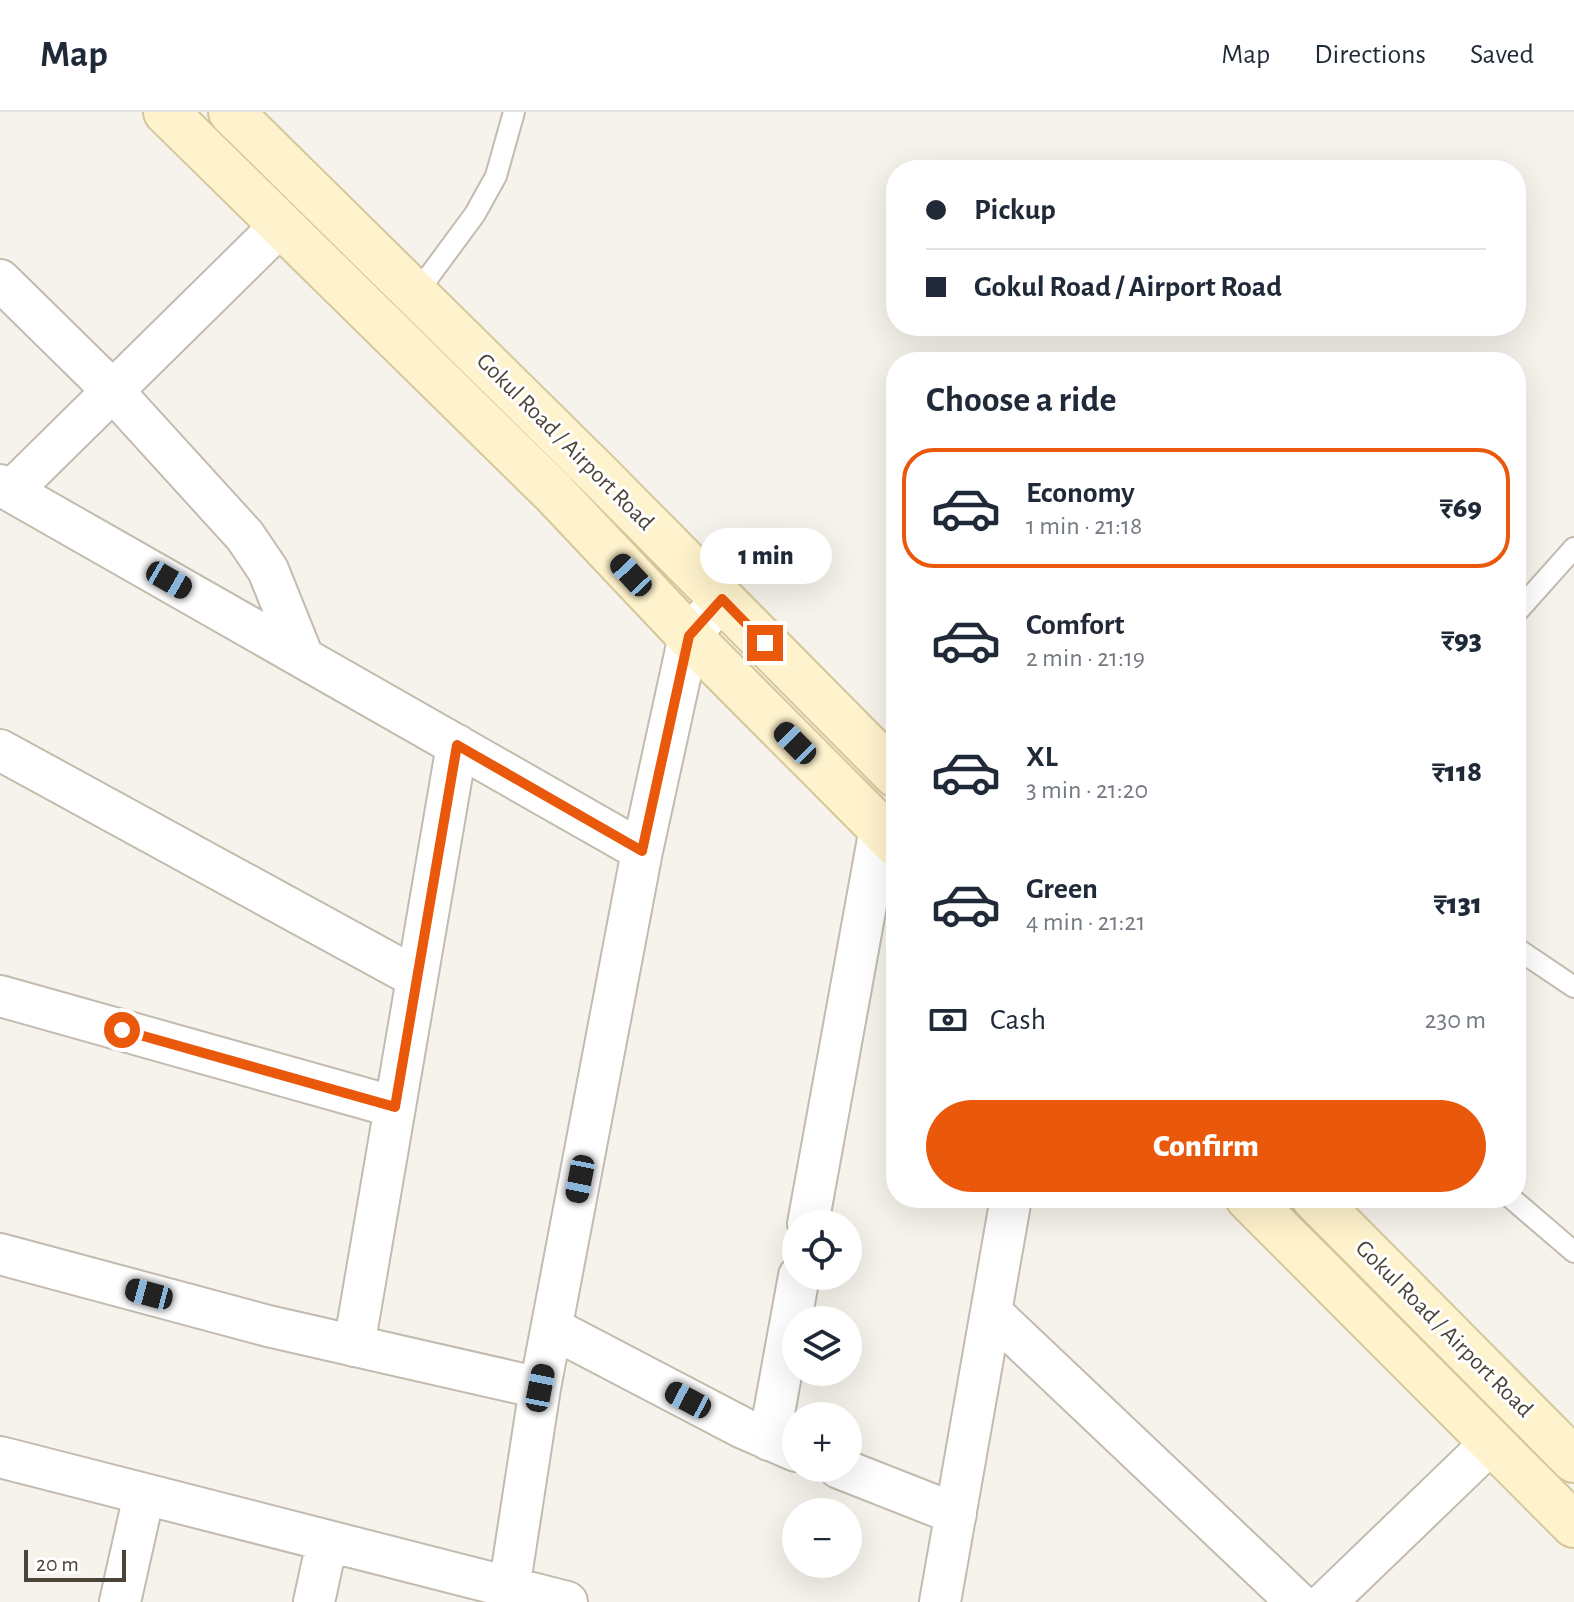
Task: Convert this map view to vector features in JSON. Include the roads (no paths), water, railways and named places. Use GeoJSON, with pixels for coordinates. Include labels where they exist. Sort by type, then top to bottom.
{"type":"FeatureCollection","features":[{"type":"Feature","properties":{"kind":"main road"},"geometry":{"type":"LineString","coordinates":[[166,112],[554,493],[689,636],[886,834]]}},
{"type":"Feature","properties":{"kind":"main road","name":"Gokul Road / Airport Road"},"geometry":{"type":"LineString","coordinates":[[231,112],[886,765]]}},
{"type":"Feature","properties":{"kind":"main road"},"geometry":{"type":"LineString","coordinates":[[1258,1208],[1574,1525]]}},
{"type":"Feature","properties":{"kind":"main road","name":"Gokul Road / Airport Road"},"geometry":{"type":"LineString","coordinates":[[1324,1208],[1574,1460]]}},
{"type":"Feature","properties":{"kind":"street"},"geometry":{"type":"LineString","coordinates":[[281,225],[113,391],[6,488],[642,851]]}},
{"type":"Feature","properties":{"kind":"street"},"geometry":{"type":"LineString","coordinates":[[0,280],[113,391],[245,536],[268,570],[303,657]]}},
{"type":"Feature","properties":{"kind":"street"},"geometry":{"type":"LineString","coordinates":[[508,1595],[540,1388],[642,851],[689,636],[722,599]]}},
{"type":"Feature","properties":{"kind":"street"},"geometry":{"type":"LineString","coordinates":[[354,1346],[457,745]]}},
{"type":"Feature","properties":{"kind":"street"},"geometry":{"type":"LineString","coordinates":[[0,750],[417,978]]}},
{"type":"Feature","properties":{"kind":"street"},"geometry":{"type":"LineString","coordinates":[[811,1210],[886,846]]}},
{"type":"Feature","properties":{"kind":"street"},"geometry":{"type":"LineString","coordinates":[[0,996],[395,1107]]}},
{"type":"Feature","properties":{"kind":"street"},"geometry":{"type":"LineString","coordinates":[[940,1602],[1009,1208]]}},
{"type":"Feature","properties":{"kind":"street"},"geometry":{"type":"LineString","coordinates":[[0,1254],[268,1326],[540,1388]]}},
{"type":"Feature","properties":{"kind":"street"},"geometry":{"type":"LineString","coordinates":[[786,1402],[798,1290]]}},
{"type":"Feature","properties":{"kind":"street"},"geometry":{"type":"LineString","coordinates":[[991,1312],[1297,1602]]}},
{"type":"Feature","properties":{"kind":"street"},"geometry":{"type":"LineString","coordinates":[[552,1328],[782,1445]]}},
{"type":"Feature","properties":{"kind":"street"},"geometry":{"type":"LineString","coordinates":[[1326,1602],[1492,1442]]}},
{"type":"Feature","properties":{"kind":"street"},"geometry":{"type":"LineString","coordinates":[[0,1457],[327,1542],[508,1595],[567,1602]]}},
{"type":"Feature","properties":{"kind":"street"},"geometry":{"type":"LineString","coordinates":[[862,1477],[956,1514]]}},
{"type":"Feature","properties":{"kind":"street"},"geometry":{"type":"LineString","coordinates":[[120,1602],[144,1495]]}},
{"type":"Feature","properties":{"kind":"street"},"geometry":{"type":"LineString","coordinates":[[314,1602],[327,1542]]}},
{"type":"Feature","properties":{"kind":"lane"},"geometry":{"type":"LineString","coordinates":[[416,294],[475,214],[496,176],[514,112]]}},
{"type":"Feature","properties":{"kind":"lane"},"geometry":{"type":"LineString","coordinates":[[1526,602],[1574,548]]}},
{"type":"Feature","properties":{"kind":"lane"},"geometry":{"type":"LineString","coordinates":[[1526,955],[1574,987]]}},
{"type":"Feature","properties":{"kind":"lane"},"geometry":{"type":"LineString","coordinates":[[1523,1208],[1574,1252]]}}]}
